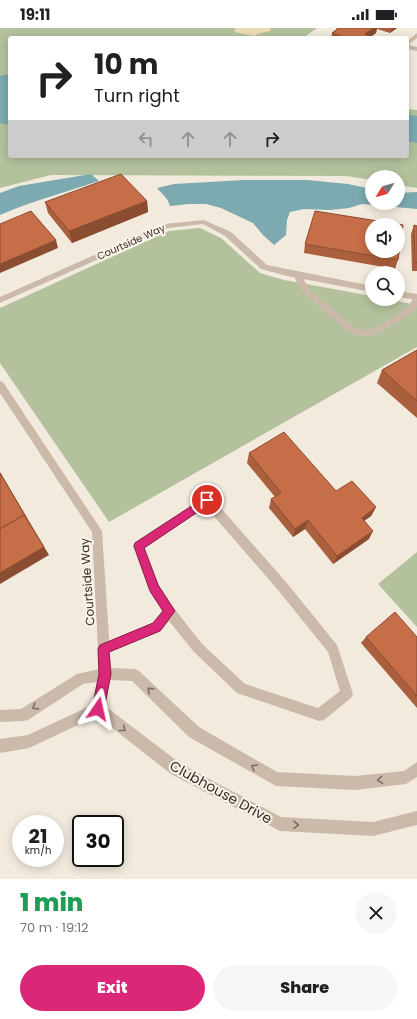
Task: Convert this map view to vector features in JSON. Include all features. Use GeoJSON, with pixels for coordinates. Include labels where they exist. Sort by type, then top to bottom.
{"type":"FeatureCollection","features":[{"type":"Feature","properties":{"kind":"street"},"geometry":{"type":"LineString","coordinates":[[409,43],[417,36]]}},
{"type":"Feature","properties":{"kind":"street","name":"Courtside Way"},"geometry":{"type":"LineString","coordinates":[[0,300],[167,226],[204,222],[228,234],[264,267],[297,275],[365,288]]}},
{"type":"Feature","properties":{"kind":"street"},"geometry":{"type":"LineString","coordinates":[[297,275],[306,291],[352,330],[362,333],[370,333],[378,330],[410,310],[417,298],[405,295]]}},
{"type":"Feature","properties":{"kind":"street","name":"Courtside Way"},"geometry":{"type":"LineString","coordinates":[[0,385],[97,531],[105,674],[98,709]]}},
{"type":"Feature","properties":{"kind":"street"},"geometry":{"type":"LineString","coordinates":[[207,500],[282,586],[333,649],[347,694],[319,715],[241,689],[198,648],[169,611],[154,588],[139,546],[207,500]]}},
{"type":"Feature","properties":{"kind":"street"},"geometry":{"type":"LineString","coordinates":[[104,649],[157,627],[169,611]]}},
{"type":"Feature","properties":{"kind":"street"},"geometry":{"type":"LineString","coordinates":[[0,716],[23,715],[81,678],[105,674],[135,675],[194,732],[276,779],[355,783],[406,777],[417,769]]}},
{"type":"Feature","properties":{"kind":"street"},"geometry":{"type":"LineString","coordinates":[[0,746],[29,740],[98,709]]}},
{"type":"Feature","properties":{"kind":"street","name":"Clubhouse Drive"},"geometry":{"type":"LineString","coordinates":[[98,709],[176,769],[280,824],[373,829],[417,818]]}},
{"type":"Feature","properties":{"kind":"green space"},"geometry":{"type":"Polygon","coordinates":[[[0,28],[317,28],[306,36],[8,36],[8,158],[409,158],[409,109],[417,110],[417,188],[405,186],[405,170],[365,170],[365,179],[346,176],[51,175],[0,188],[0,28]]]}},
{"type":"Feature","properties":{"kind":"green space"},"geometry":{"type":"Polygon","coordinates":[[[200,228],[221,238],[260,273],[284,280],[365,295],[365,306],[405,306],[405,303],[417,305],[417,347],[109,522],[0,363],[0,308],[169,231],[200,228]]]}},
{"type":"Feature","properties":{"kind":"green space"},"geometry":{"type":"Polygon","coordinates":[[[417,552],[417,627],[378,584],[417,552]]]}},
{"type":"Feature","properties":{"kind":"sand"},"geometry":{"type":"Polygon","coordinates":[[[234,29],[271,29],[270,31],[254,36],[235,32],[234,29]]]}},
{"type":"Feature","properties":{"kind":"water"},"geometry":{"type":"Polygon","coordinates":[[[8,74],[8,125],[0,123],[0,76],[8,74]]]}},
{"type":"Feature","properties":{"kind":"water"},"geometry":{"type":"Polygon","coordinates":[[[409,114],[417,116],[417,143],[409,141],[409,114]]]}},
{"type":"Feature","properties":{"kind":"water"},"geometry":{"type":"Polygon","coordinates":[[[91,174],[99,181],[37,201],[0,215],[0,193],[19,186],[91,174]]]}},
{"type":"Feature","properties":{"kind":"water"},"geometry":{"type":"Polygon","coordinates":[[[244,180],[307,180],[348,184],[365,188],[365,204],[330,210],[304,209],[290,212],[287,220],[286,235],[274,245],[253,223],[221,208],[206,204],[170,206],[166,198],[157,188],[174,184],[244,180]]]}},
{"type":"Feature","properties":{"kind":"water"},"geometry":{"type":"Polygon","coordinates":[[[417,192],[417,209],[405,208],[405,193],[417,192]]]}},
{"type":"Feature","properties":{"kind":"building"},"geometry":{"type":"Polygon","coordinates":[[[339,28],[373,28],[365,34],[370,36],[341,36],[332,33],[339,28]]]}},
{"type":"Feature","properties":{"kind":"building"},"geometry":{"type":"Polygon","coordinates":[[[121,174],[147,201],[69,231],[45,202],[121,174]]]}},
{"type":"Feature","properties":{"kind":"building"},"geometry":{"type":"Polygon","coordinates":[[[31,211],[56,240],[0,264],[0,224],[31,211]]]}},
{"type":"Feature","properties":{"kind":"building"},"geometry":{"type":"Polygon","coordinates":[[[315,211],[365,219],[365,254],[305,244],[315,211]]]}},
{"type":"Feature","properties":{"kind":"building"},"geometry":{"type":"Polygon","coordinates":[[[414,225],[417,226],[417,263],[415,262],[414,225]]]}},
{"type":"Feature","properties":{"kind":"building"},"geometry":{"type":"Polygon","coordinates":[[[386,258],[398,258],[398,260],[386,258]]]}},
{"type":"Feature","properties":{"kind":"building"},"geometry":{"type":"Polygon","coordinates":[[[417,350],[417,401],[382,370],[417,350]]]}},
{"type":"Feature","properties":{"kind":"building"},"geometry":{"type":"Polygon","coordinates":[[[284,432],[336,491],[352,481],[376,507],[362,518],[373,531],[337,556],[308,520],[295,529],[271,499],[281,493],[249,453],[284,432]]]}},
{"type":"Feature","properties":{"kind":"building"},"geometry":{"type":"Polygon","coordinates":[[[0,473],[26,517],[24,515],[0,529],[0,473]]]}},
{"type":"Feature","properties":{"kind":"building"},"geometry":{"type":"Polygon","coordinates":[[[24,515],[44,547],[0,573],[0,529],[24,515]]]}},
{"type":"Feature","properties":{"kind":"building"},"geometry":{"type":"Polygon","coordinates":[[[395,612],[417,637],[417,696],[366,637],[395,612]]]}},
{"type":"Feature","properties":{"kind":"route"},"geometry":{"type":"LineString","coordinates":[[98,709],[105,674],[104,649],[157,627],[169,611],[154,588],[139,546],[207,500]]}}]}
